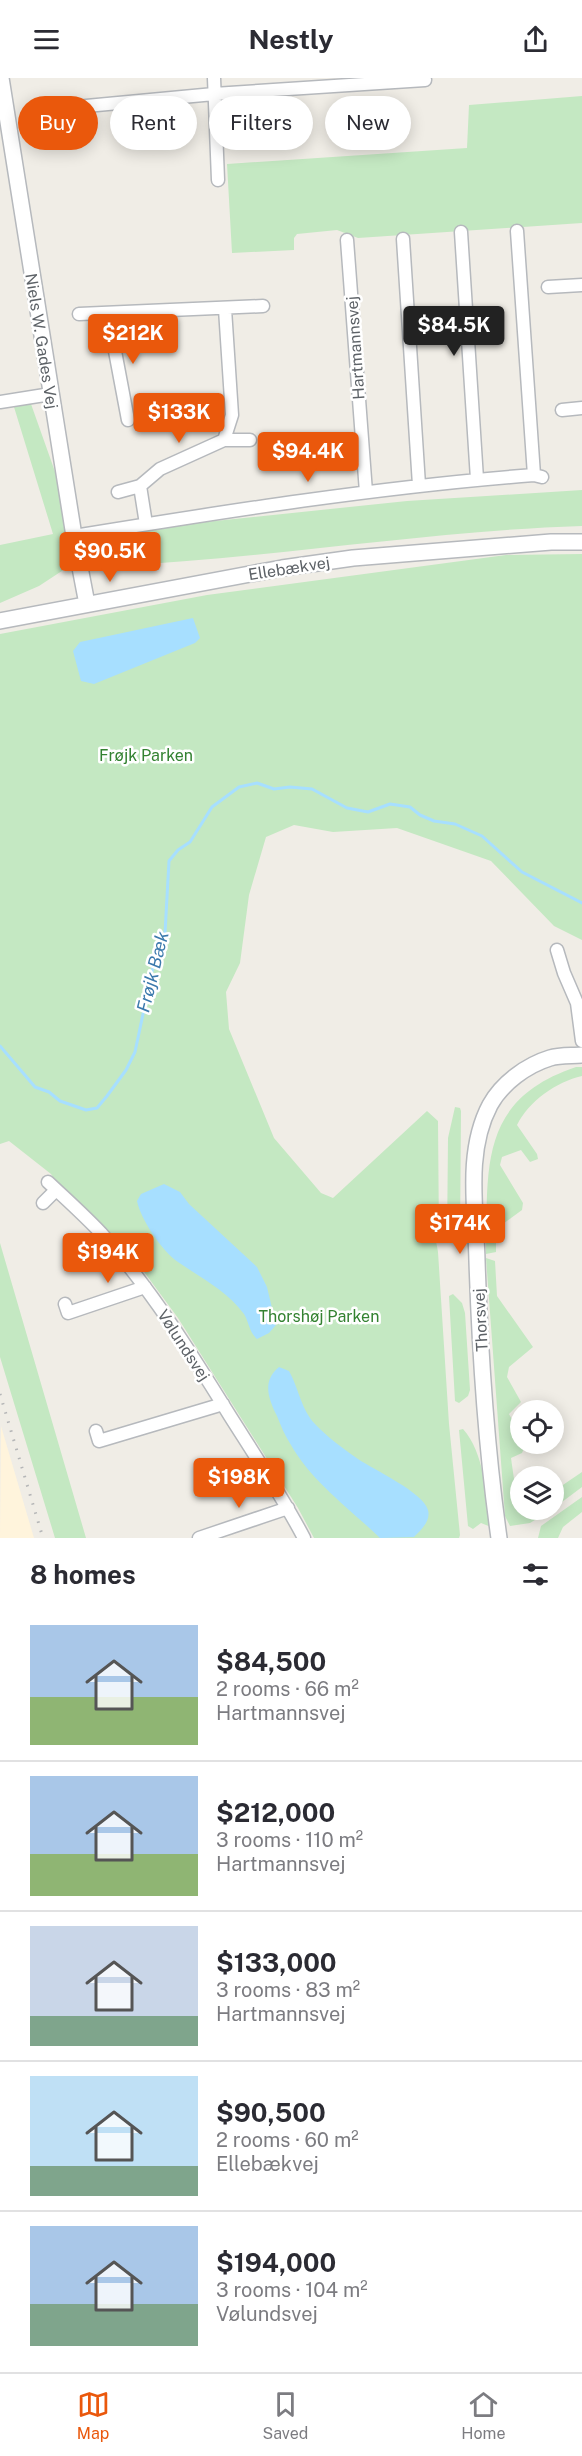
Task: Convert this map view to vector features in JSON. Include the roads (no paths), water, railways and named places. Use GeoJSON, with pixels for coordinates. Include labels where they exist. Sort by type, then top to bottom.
{"type":"FeatureCollection","features":[{"type":"Feature","properties":{"kind":"street","name":"Niels W. Gades Vej"},"geometry":{"type":"LineString","coordinates":[[1,78],[74,536],[87,604]]}},
{"type":"Feature","properties":{"kind":"street"},"geometry":{"type":"LineString","coordinates":[[214,78],[218,180]]}},
{"type":"Feature","properties":{"kind":"street"},"geometry":{"type":"LineString","coordinates":[[98,105],[214,94],[425,80]]}},
{"type":"Feature","properties":{"kind":"street"},"geometry":{"type":"LineString","coordinates":[[74,536],[419,485],[538,476],[517,231]]}},
{"type":"Feature","properties":{"kind":"street"},"geometry":{"type":"LineString","coordinates":[[461,232],[477,479]]}},
{"type":"Feature","properties":{"kind":"street"},"geometry":{"type":"LineString","coordinates":[[403,239],[419,485]]}},
{"type":"Feature","properties":{"kind":"street","name":"Hartmannsvej"},"geometry":{"type":"LineString","coordinates":[[347,240],[366,492]]}},
{"type":"Feature","properties":{"kind":"street"},"geometry":{"type":"LineString","coordinates":[[548,287],[582,285]]}},
{"type":"Feature","properties":{"kind":"street"},"geometry":{"type":"LineString","coordinates":[[80,314],[263,306]]}},
{"type":"Feature","properties":{"kind":"street"},"geometry":{"type":"LineString","coordinates":[[224,440],[232,415],[225,309]]}},
{"type":"Feature","properties":{"kind":"street"},"geometry":{"type":"LineString","coordinates":[[108,314],[128,420]]}},
{"type":"Feature","properties":{"kind":"street"},"geometry":{"type":"LineString","coordinates":[[0,402],[51,394]]}},
{"type":"Feature","properties":{"kind":"street"},"geometry":{"type":"LineString","coordinates":[[562,410],[582,408]]}},
{"type":"Feature","properties":{"kind":"street"},"geometry":{"type":"LineString","coordinates":[[118,492],[140,486],[160,469],[224,440],[250,440]]}},
{"type":"Feature","properties":{"kind":"street"},"geometry":{"type":"LineString","coordinates":[[140,486],[146,524]]}},
{"type":"Feature","properties":{"kind":"street","name":"Ellebækvej"},"geometry":{"type":"LineString","coordinates":[[0,621],[282,568],[353,558],[551,542],[582,542]]}},
{"type":"Feature","properties":{"kind":"street"},"geometry":{"type":"LineString","coordinates":[[557,950],[577,1003],[582,1041]]}},
{"type":"Feature","properties":{"kind":"street","name":"Thorsvej"},"geometry":{"type":"LineString","coordinates":[[499,1538],[490,1476],[480,1335],[474,1166],[478,1135],[491,1103],[510,1080],[527,1068],[551,1058],[582,1055]]}},
{"type":"Feature","properties":{"kind":"street","name":"Vølundsvej"},"geometry":{"type":"LineString","coordinates":[[43,1203],[52,1186],[99,1232],[145,1287],[223,1404],[288,1508],[304,1538]]}},
{"type":"Feature","properties":{"kind":"street"},"geometry":{"type":"LineString","coordinates":[[65,1304],[68,1313],[145,1287]]}},
{"type":"Feature","properties":{"kind":"street"},"geometry":{"type":"LineString","coordinates":[[96,1431],[99,1440],[223,1404]]}},
{"type":"Feature","properties":{"kind":"street"},"geometry":{"type":"LineString","coordinates":[[199,1538],[288,1508]]}},
{"type":"Feature","properties":{"kind":"water"},"geometry":{"type":"Polygon","coordinates":[[[193,618],[200,638],[195,643],[94,684],[81,681],[73,651],[80,642],[193,618]]]}},
{"type":"Feature","properties":{"kind":"water"},"geometry":{"type":"Polygon","coordinates":[[[164,1184],[180,1192],[189,1204],[257,1267],[267,1287],[276,1325],[269,1333],[257,1339],[244,1314],[237,1306],[205,1279],[172,1257],[153,1235],[137,1201],[141,1194],[164,1184]]]}},
{"type":"Feature","properties":{"kind":"water"},"geometry":{"type":"Polygon","coordinates":[[[279,1367],[289,1371],[306,1412],[320,1429],[358,1459],[408,1489],[424,1503],[428,1510],[428,1518],[414,1537],[380,1538],[309,1471],[287,1438],[269,1396],[270,1378],[279,1367]]]}},
{"type":"Feature","properties":{"kind":"waterway","name":"Frøjk Bæk"},"geometry":{"type":"LineString","coordinates":[[0,1046],[35,1087],[49,1092],[60,1101],[86,1110],[97,1108],[126,1070],[135,1052],[154,962],[165,933],[169,861],[178,850],[190,842],[212,807],[239,787],[257,783],[274,789],[290,787],[312,789],[347,808],[368,812],[390,804],[410,807],[420,815],[434,821],[455,824],[482,836],[522,872],[582,903]]}},
{"type":"Feature","properties":{"kind":"railway"},"geometry":{"type":"LineString","coordinates":[[0,1394],[43,1538]]}},
{"type":"Feature","properties":{"kind":"park label","name":"Frøjk Parken"},"geometry":{"type":"Point","coordinates":[146,755]}},
{"type":"Feature","properties":{"kind":"park label","name":"Thorshøj Parken"},"geometry":{"type":"Point","coordinates":[319,1316]}}]}
